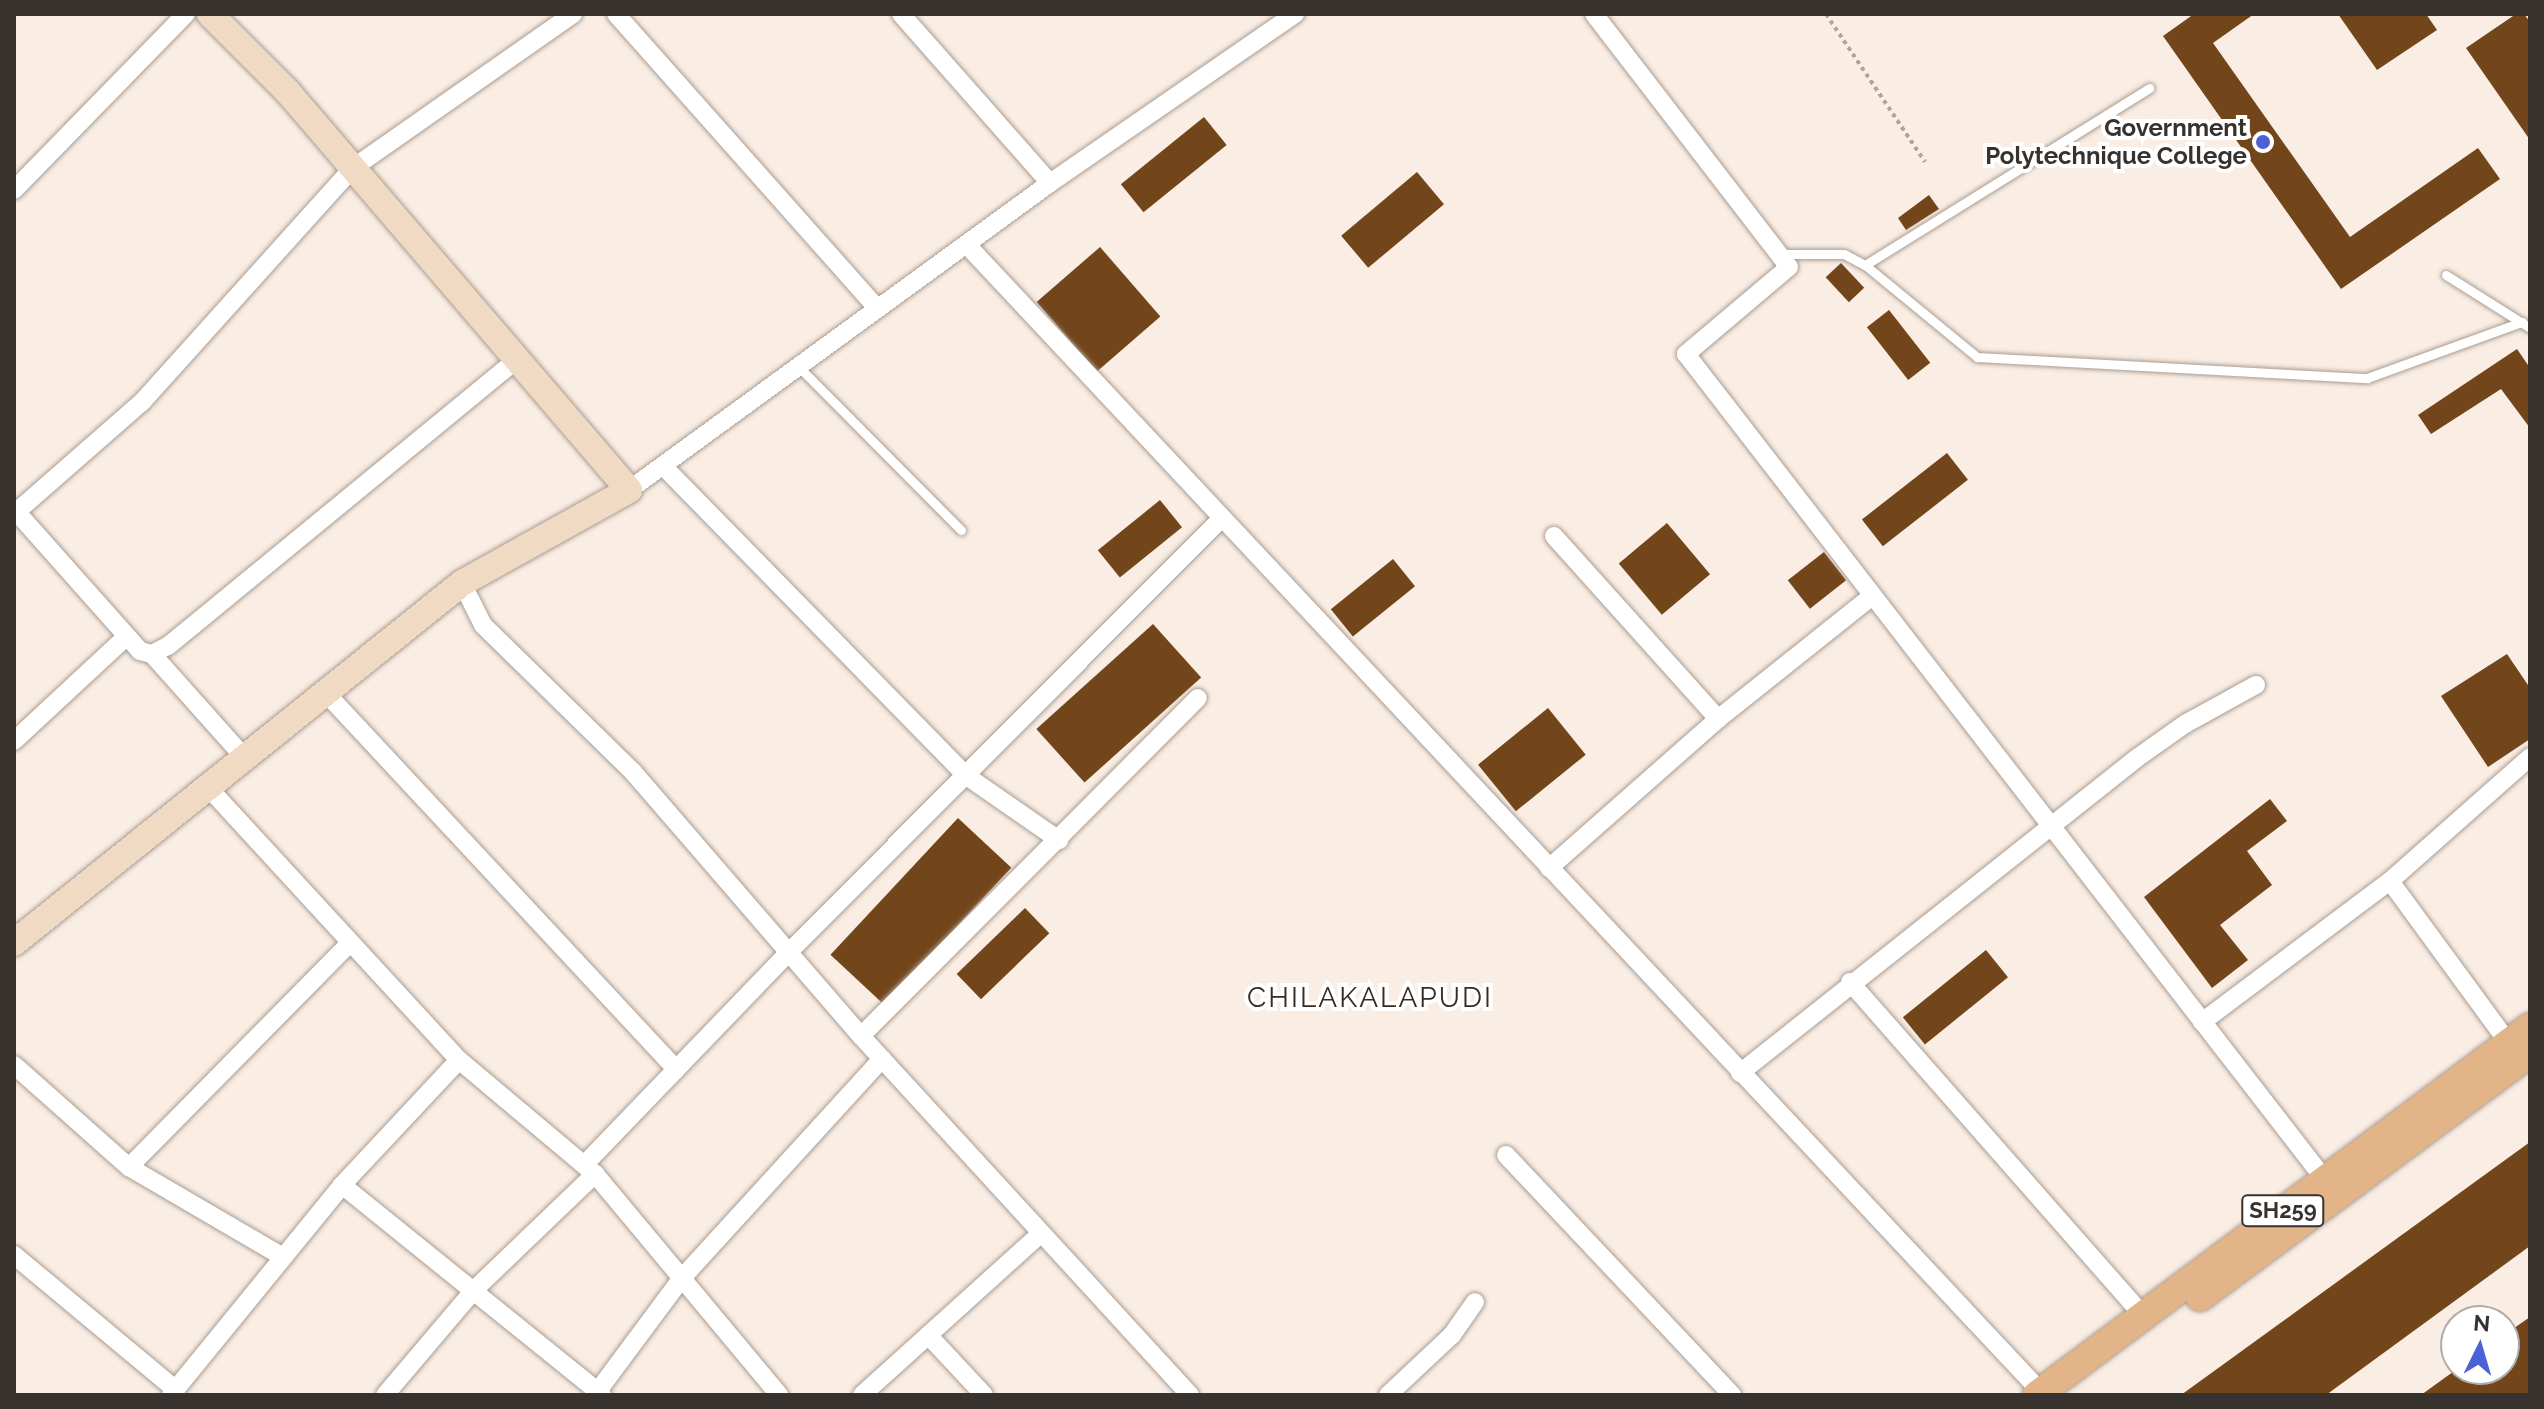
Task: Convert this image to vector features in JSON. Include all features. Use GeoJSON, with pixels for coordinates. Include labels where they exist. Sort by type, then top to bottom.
{"type":"FeatureCollection","features":[{"type":"Feature","properties":{"kind":"main road","name":"SH259"},"geometry":{"type":"LineString","coordinates":[[2048,1394],[2143,1316],[2325,1180],[2523,1040]]}},
{"type":"Feature","properties":{"kind":"main road","name":"SH259"},"geometry":{"type":"LineString","coordinates":[[2048,1394],[2523,1040]]}},
{"type":"Feature","properties":{"kind":"street"},"geometry":{"type":"LineString","coordinates":[[14,190],[186,14]]}},
{"type":"Feature","properties":{"kind":"street"},"geometry":{"type":"LineString","coordinates":[[210,14],[287,91],[629,490]]}},
{"type":"Feature","properties":{"kind":"street"},"geometry":{"type":"LineString","coordinates":[[242,755],[152,654],[140,651],[126,637],[15,512],[142,402],[353,168],[573,14]]}},
{"type":"Feature","properties":{"kind":"street"},"geometry":{"type":"LineString","coordinates":[[616,14],[877,308]]}},
{"type":"Feature","properties":{"kind":"street"},"geometry":{"type":"LineString","coordinates":[[14,943],[242,755],[462,583],[629,490],[1050,183],[1295,14]]}},
{"type":"Feature","properties":{"kind":"street"},"geometry":{"type":"LineString","coordinates":[[1594,14],[1789,267],[1686,354],[2325,1180]]}},
{"type":"Feature","properties":{"kind":"street"},"geometry":{"type":"LineString","coordinates":[[910,17],[1050,183]]}},
{"type":"Feature","properties":{"kind":"street"},"geometry":{"type":"LineString","coordinates":[[967,245],[1740,1073],[2048,1394]]}},
{"type":"Feature","properties":{"kind":"street"},"geometry":{"type":"LineString","coordinates":[[152,654],[180,637],[519,358]]}},
{"type":"Feature","properties":{"kind":"street"},"geometry":{"type":"LineString","coordinates":[[663,466],[968,777],[1059,840]]}},
{"type":"Feature","properties":{"kind":"street"},"geometry":{"type":"LineString","coordinates":[[385,1395],[474,1290],[590,1169],[676,1069],[1222,518]]}},
{"type":"Feature","properties":{"kind":"street"},"geometry":{"type":"LineString","coordinates":[[1554,536],[1718,719]]}},
{"type":"Feature","properties":{"kind":"street"},"geometry":{"type":"LineString","coordinates":[[462,583],[483,625],[633,772],[791,950],[861,1036],[1190,1395]]}},
{"type":"Feature","properties":{"kind":"street"},"geometry":{"type":"LineString","coordinates":[[1549,868],[1718,719],[1872,596]]}},
{"type":"Feature","properties":{"kind":"street"},"geometry":{"type":"LineString","coordinates":[[14,741],[126,637]]}},
{"type":"Feature","properties":{"kind":"street"},"geometry":{"type":"LineString","coordinates":[[1740,1073],[2050,825],[2185,724],[2256,685]]}},
{"type":"Feature","properties":{"kind":"street"},"geometry":{"type":"LineString","coordinates":[[324,691],[676,1069]]}},
{"type":"Feature","properties":{"kind":"street"},"geometry":{"type":"LineString","coordinates":[[861,1036],[1198,698]]}},
{"type":"Feature","properties":{"kind":"street"},"geometry":{"type":"LineString","coordinates":[[2202,1022],[2390,881],[2530,757]]}},
{"type":"Feature","properties":{"kind":"street"},"geometry":{"type":"LineString","coordinates":[[206,785],[459,1060],[590,1169],[779,1395]]}},
{"type":"Feature","properties":{"kind":"street"},"geometry":{"type":"LineString","coordinates":[[2390,881],[2523,1040]]}},
{"type":"Feature","properties":{"kind":"street"},"geometry":{"type":"LineString","coordinates":[[129,1167],[350,943]]}},
{"type":"Feature","properties":{"kind":"street"},"geometry":{"type":"LineString","coordinates":[[1850,982],[2143,1316]]}},
{"type":"Feature","properties":{"kind":"street"},"geometry":{"type":"LineString","coordinates":[[342,1185],[599,1394],[681,1279],[882,1059]]}},
{"type":"Feature","properties":{"kind":"street"},"geometry":{"type":"LineString","coordinates":[[14,1255],[173,1392],[342,1185],[459,1060]]}},
{"type":"Feature","properties":{"kind":"street"},"geometry":{"type":"LineString","coordinates":[[14,1065],[129,1167],[283,1257]]}},
{"type":"Feature","properties":{"kind":"street"},"geometry":{"type":"LineString","coordinates":[[1506,1155],[1732,1395]]}},
{"type":"Feature","properties":{"kind":"street"},"geometry":{"type":"LineString","coordinates":[[862,1395],[1040,1234]]}},
{"type":"Feature","properties":{"kind":"street"},"geometry":{"type":"LineString","coordinates":[[1388,1395],[1452,1335],[1475,1302]]}},
{"type":"Feature","properties":{"kind":"street"},"geometry":{"type":"LineString","coordinates":[[928,1335],[984,1395]]}},
{"type":"Feature","properties":{"kind":"lane"},"geometry":{"type":"LineString","coordinates":[[1865,265],[2149,88]]}},
{"type":"Feature","properties":{"kind":"lane"},"geometry":{"type":"LineString","coordinates":[[1780,254],[1844,254],[1865,265],[1977,357],[2367,378],[2526,325]]}},
{"type":"Feature","properties":{"kind":"lane"},"geometry":{"type":"LineString","coordinates":[[2446,275],[2526,325]]}},
{"type":"Feature","properties":{"kind":"lane"},"geometry":{"type":"LineString","coordinates":[[799,367],[961,530]]}},
{"type":"Feature","properties":{"kind":"path"},"geometry":{"type":"LineString","coordinates":[[1826,14],[1925,162]]}},
{"type":"Feature","properties":{"kind":"building"},"geometry":{"type":"Polygon","coordinates":[[[2194,14],[2254,14],[2213,43],[2350,237],[2478,148],[2500,179],[2341,289],[2163,36],[2194,14]]]}},
{"type":"Feature","properties":{"kind":"building"},"geometry":{"type":"Polygon","coordinates":[[[2338,14],[2426,14],[2437,30],[2377,70],[2338,14]]]}},
{"type":"Feature","properties":{"kind":"building"},"geometry":{"type":"Polygon","coordinates":[[[2516,14],[2524,14],[2530,22],[2530,140],[2466,48],[2516,14]]]}},
{"type":"Feature","properties":{"kind":"building"},"geometry":{"type":"Polygon","coordinates":[[[1204,117],[1227,145],[1144,212],[1121,184],[1204,117]]]}},
{"type":"Feature","properties":{"kind":"building"},"geometry":{"type":"Polygon","coordinates":[[[1417,172],[1444,204],[1368,268],[1341,236],[1417,172]]]}},
{"type":"Feature","properties":{"kind":"building"},"geometry":{"type":"Polygon","coordinates":[[[1929,195],[1939,209],[1906,230],[1898,218],[1929,195]]]}},
{"type":"Feature","properties":{"kind":"building"},"geometry":{"type":"Polygon","coordinates":[[[1100,247],[1160,316],[1097,372],[1037,302],[1100,247]]]}},
{"type":"Feature","properties":{"kind":"building"},"geometry":{"type":"Polygon","coordinates":[[[1841,263],[1864,288],[1849,302],[1826,277],[1841,263]]]}},
{"type":"Feature","properties":{"kind":"building"},"geometry":{"type":"Polygon","coordinates":[[[1889,310],[1930,363],[1908,380],[1867,327],[1889,310]]]}},
{"type":"Feature","properties":{"kind":"building"},"geometry":{"type":"Polygon","coordinates":[[[2517,349],[2530,368],[2530,428],[2501,389],[2431,434],[2418,415],[2517,349]]]}},
{"type":"Feature","properties":{"kind":"building"},"geometry":{"type":"Polygon","coordinates":[[[1947,453],[1968,480],[1883,546],[1862,519],[1947,453]]]}},
{"type":"Feature","properties":{"kind":"building"},"geometry":{"type":"Polygon","coordinates":[[[1160,500],[1182,527],[1120,578],[1098,550],[1160,500]]]}},
{"type":"Feature","properties":{"kind":"building"},"geometry":{"type":"Polygon","coordinates":[[[1667,523],[1710,574],[1662,615],[1619,563],[1667,523]]]}},
{"type":"Feature","properties":{"kind":"building"},"geometry":{"type":"Polygon","coordinates":[[[1824,552],[1846,580],[1810,609],[1788,580],[1824,552]]]}},
{"type":"Feature","properties":{"kind":"building"},"geometry":{"type":"Polygon","coordinates":[[[1393,559],[1415,586],[1353,637],[1331,609],[1393,559]]]}},
{"type":"Feature","properties":{"kind":"building"},"geometry":{"type":"Polygon","coordinates":[[[1153,624],[1201,678],[1085,783],[1036,729],[1153,624]]]}},
{"type":"Feature","properties":{"kind":"building"},"geometry":{"type":"Polygon","coordinates":[[[2507,654],[2530,688],[2530,739],[2488,767],[2441,696],[2507,654]]]}},
{"type":"Feature","properties":{"kind":"building"},"geometry":{"type":"Polygon","coordinates":[[[1548,708],[1586,755],[1516,811],[1478,765],[1548,708]]]}},
{"type":"Feature","properties":{"kind":"building"},"geometry":{"type":"Polygon","coordinates":[[[2270,799],[2287,821],[2247,851],[2272,885],[2220,925],[2248,960],[2212,988],[2144,897],[2270,799]]]}},
{"type":"Feature","properties":{"kind":"building"},"geometry":{"type":"Polygon","coordinates":[[[958,818],[1011,868],[884,1005],[830,955],[958,818]]]}},
{"type":"Feature","properties":{"kind":"building"},"geometry":{"type":"Polygon","coordinates":[[[1025,908],[1049,933],[981,999],[957,974],[1025,908]]]}},
{"type":"Feature","properties":{"kind":"building"},"geometry":{"type":"Polygon","coordinates":[[[1986,950],[2008,977],[1925,1045],[1903,1017],[1986,950]]]}},
{"type":"Feature","properties":{"kind":"building"},"geometry":{"type":"Polygon","coordinates":[[[2530,1142],[2530,1246],[2449,1305],[2440,1305],[2440,1312],[2326,1395],[2181,1395],[2530,1142]]]}},
{"type":"Feature","properties":{"kind":"building"},"geometry":{"type":"Polygon","coordinates":[[[2530,1317],[2530,1395],[2421,1395],[2440,1381],[2440,1385],[2520,1385],[2520,1324],[2530,1317]]]}},
{"type":"Feature","properties":{"kind":"place","name":"Government Polytechnique College"},"geometry":{"type":"Point","coordinates":[2263,142]}},
{"type":"Feature","properties":{"kind":"district","name":"CHILAKALAPUDI"},"geometry":{"type":"Point","coordinates":[1370,998]}}]}
